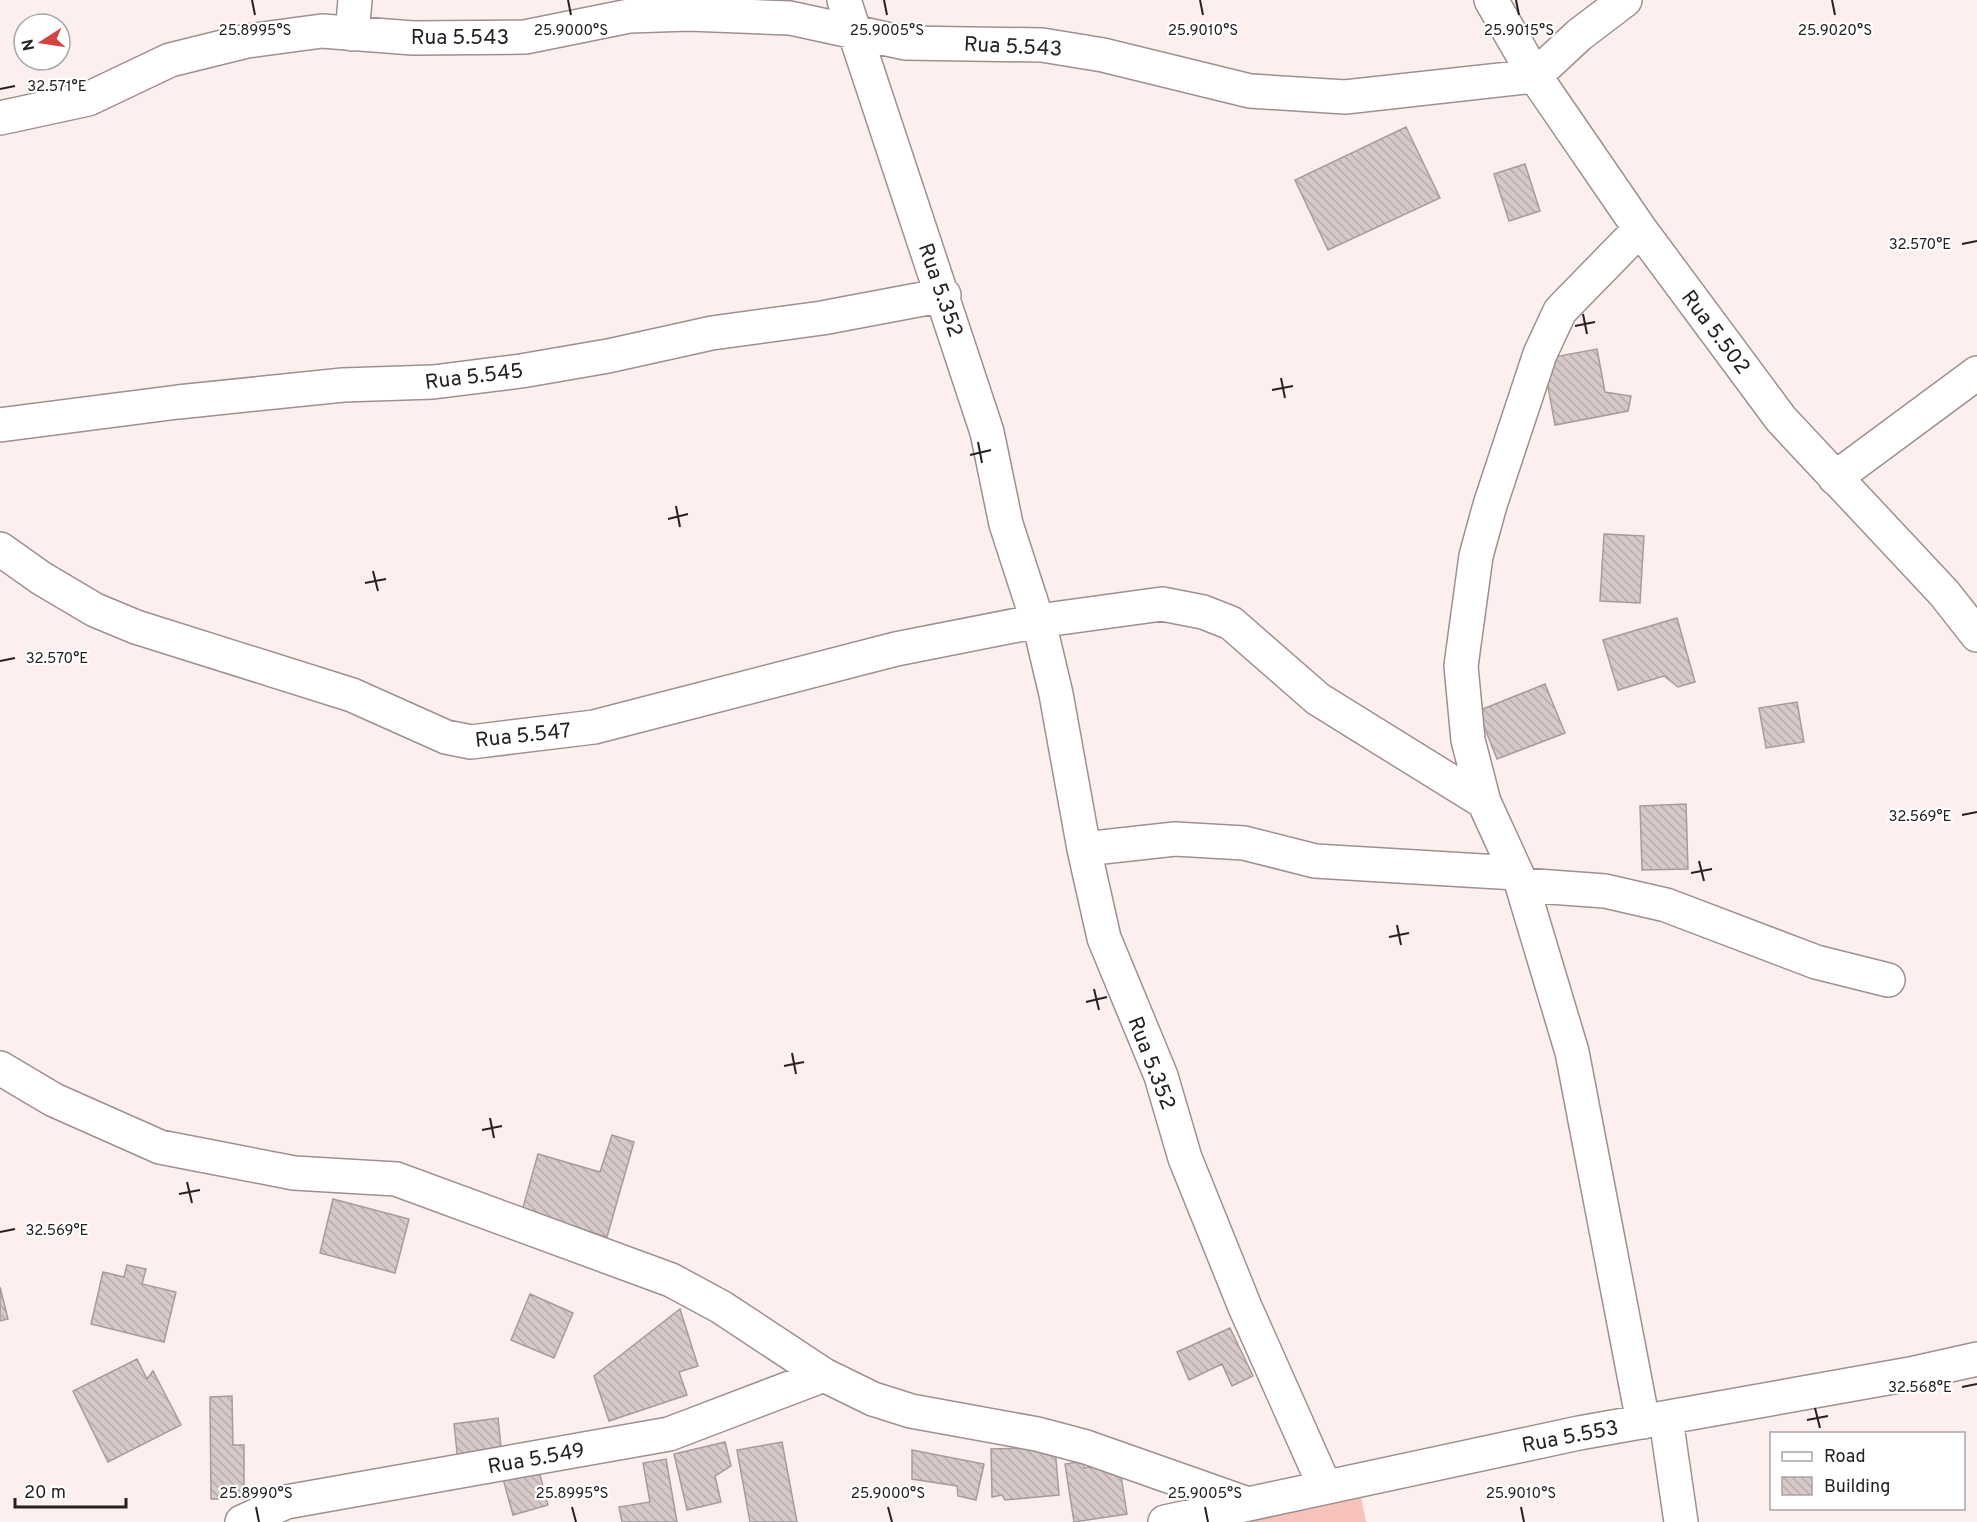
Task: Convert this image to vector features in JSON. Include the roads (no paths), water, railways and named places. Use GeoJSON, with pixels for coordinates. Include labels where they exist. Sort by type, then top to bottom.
{"type":"FeatureCollection","features":[{"type":"Feature","properties":{"kind":"street"},"geometry":{"type":"LineString","coordinates":[[352,34],[355,0]]}},
{"type":"Feature","properties":{"kind":"street","name":"Rua 5.352"},"geometry":{"type":"LineString","coordinates":[[844,0],[944,295],[987,432],[1006,524],[1024,585],[1038,621],[1056,694],[1084,849],[1104,938],[1161,1076],[1185,1158],[1259,1338],[1325,1487]]}},
{"type":"Feature","properties":{"kind":"street","name":"Rua 5.502"},"geometry":{"type":"LineString","coordinates":[[1491,0],[1535,76],[1640,229],[1781,419],[1944,593],[1977,635]]}},
{"type":"Feature","properties":{"kind":"street"},"geometry":{"type":"LineString","coordinates":[[1535,76],[1579,35],[1625,0]]}},
{"type":"Feature","properties":{"kind":"street","name":"Rua 5.543"},"geometry":{"type":"LineString","coordinates":[[0,118],[88,99],[170,60],[247,41],[322,32],[413,38],[525,38],[629,16],[688,14],[790,18],[904,43],[1042,45],[1103,55],[1251,91],[1300,96],[1345,97],[1535,76]]}},
{"type":"Feature","properties":{"kind":"street"},"geometry":{"type":"LineString","coordinates":[[1640,229],[1560,311],[1540,354],[1490,505],[1476,556],[1461,666],[1468,740],[1484,802],[1519,879],[1572,1052],[1654,1421],[1681,1522]]}},
{"type":"Feature","properties":{"kind":"street","name":"Rua 5.545"},"geometry":{"type":"LineString","coordinates":[[0,425],[178,402],[343,386],[433,382],[521,371],[608,356],[712,333],[822,318],[944,295]]}},
{"type":"Feature","properties":{"kind":"street"},"geometry":{"type":"LineString","coordinates":[[1835,478],[1977,373]]}},
{"type":"Feature","properties":{"kind":"street","name":"Rua 5.547"},"geometry":{"type":"LineString","coordinates":[[0,549],[41,578],[95,610],[136,627],[352,695],[446,737],[471,742],[594,727],[896,649],[1038,621],[1162,604],[1203,612],[1231,623],[1318,699],[1484,802]]}},
{"type":"Feature","properties":{"kind":"street"},"geometry":{"type":"LineString","coordinates":[[1084,849],[1187,840],[1244,843],[1315,861],[1519,879],[1605,891],[1666,905],[1816,963],[1888,980]]}},
{"type":"Feature","properties":{"kind":"street"},"geometry":{"type":"LineString","coordinates":[[0,1068],[54,1100],[160,1147],[294,1173],[396,1179],[671,1280],[722,1307],[824,1375],[873,1399],[911,1411],[1037,1434],[1086,1447],[1245,1503]]}},
{"type":"Feature","properties":{"kind":"street","name":"Rua 5.553"},"geometry":{"type":"LineString","coordinates":[[1165,1522],[1579,1433],[1910,1374],[1977,1359]]}},
{"type":"Feature","properties":{"kind":"street","name":"Rua 5.549"},"geometry":{"type":"LineString","coordinates":[[242,1522],[286,1502],[669,1434],[824,1375]]}}]}
